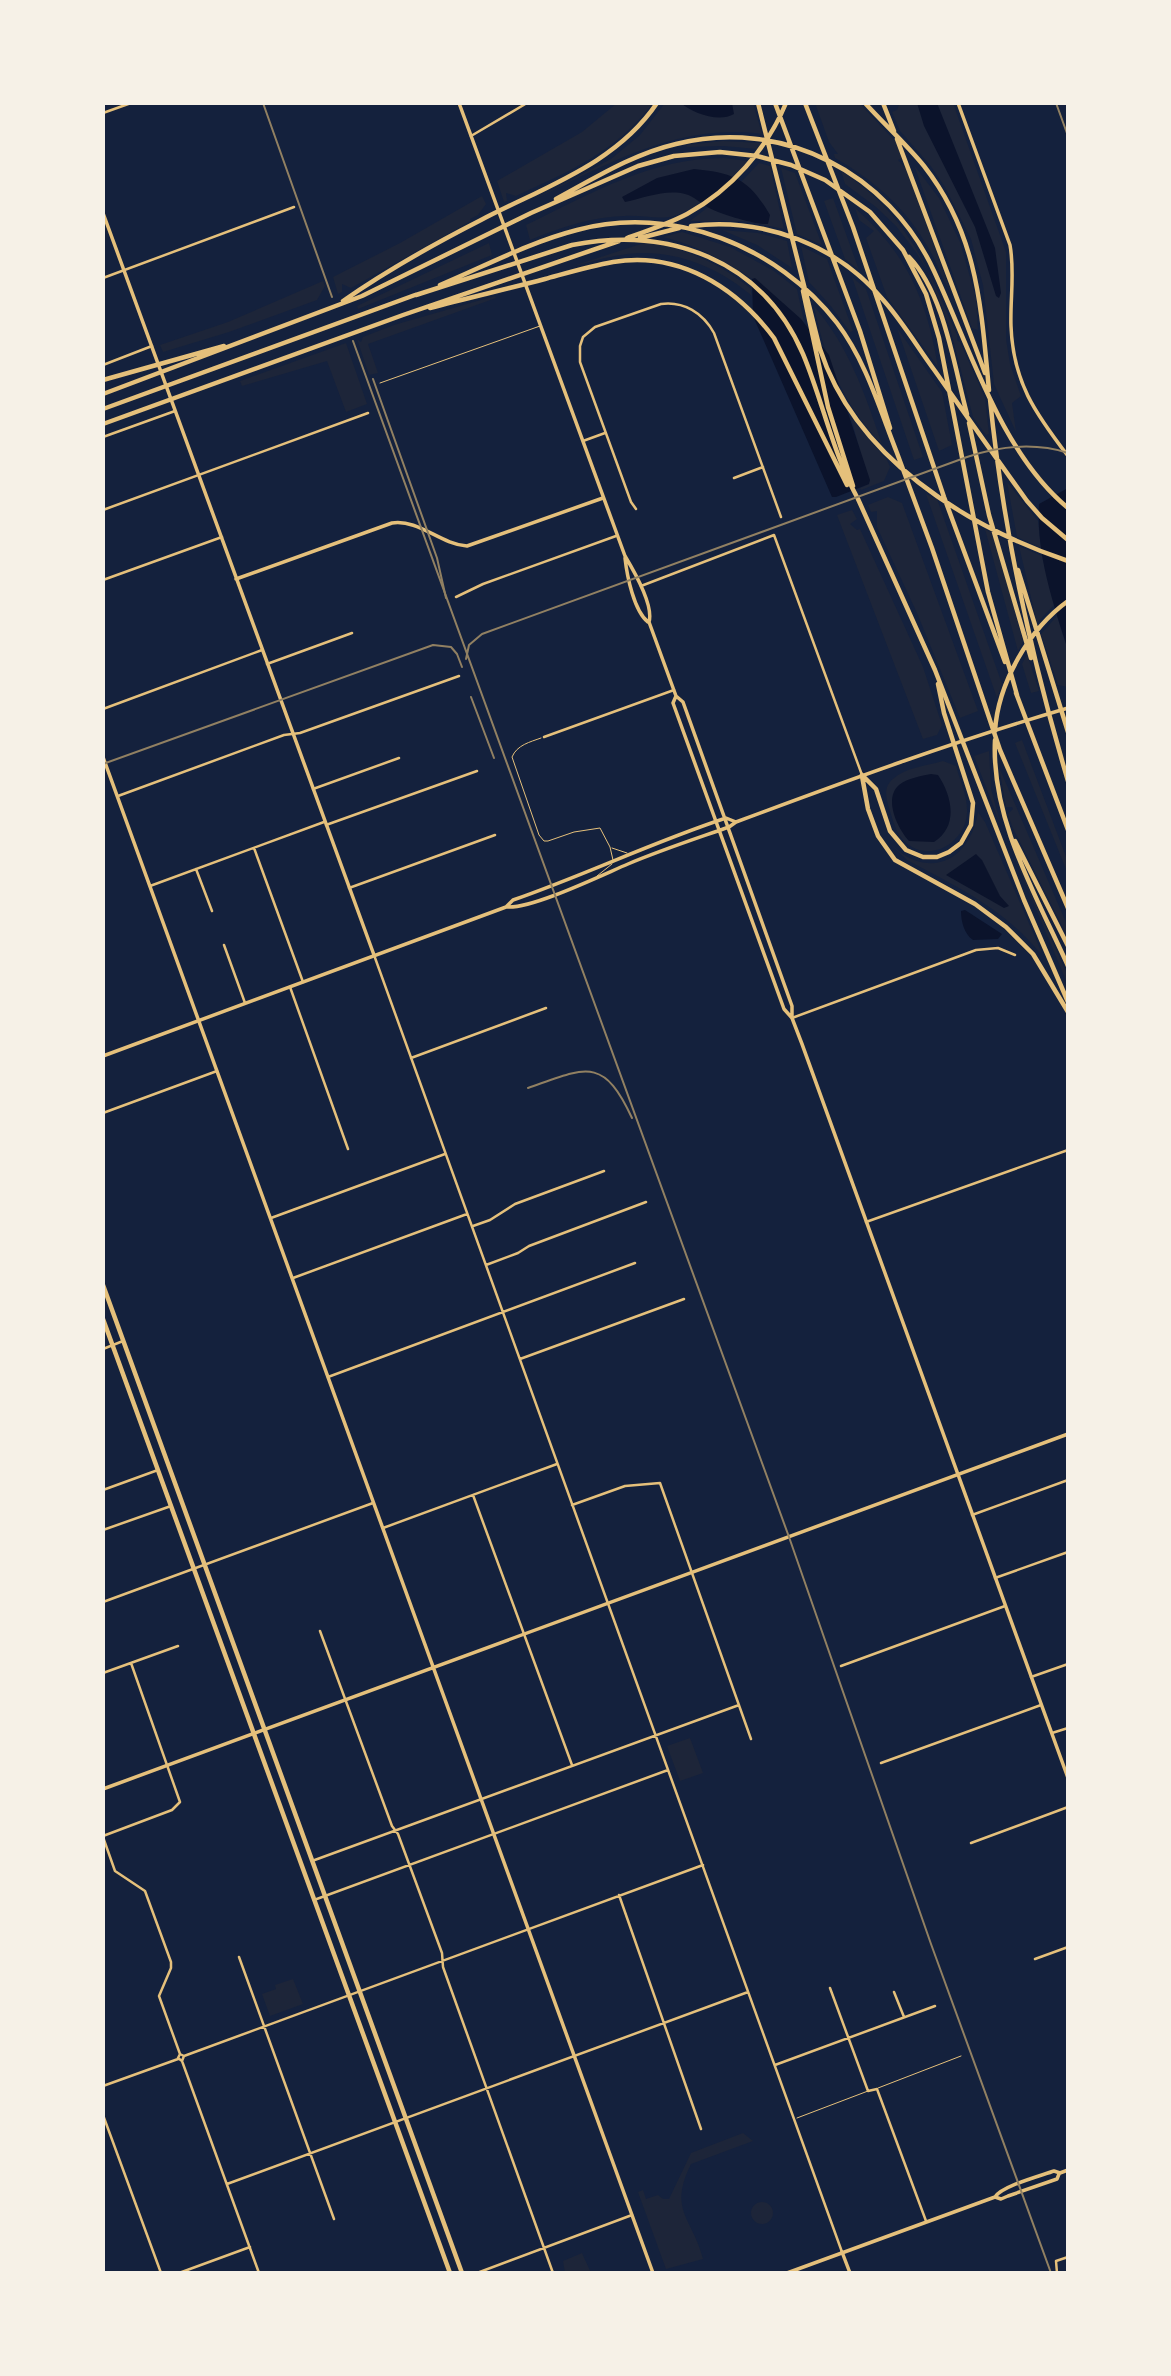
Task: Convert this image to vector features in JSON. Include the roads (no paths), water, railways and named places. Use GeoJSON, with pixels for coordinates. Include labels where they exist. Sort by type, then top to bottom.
{"type":"FeatureCollection","features":[{"type":"Feature","properties":{"kind":"main road"},"geometry":{"type":"LineString","coordinates":[[103,394],[186,360],[337,306],[478,221],[589,166],[614,150],[635,131],[657,103]]}},
{"type":"Feature","properties":{"kind":"main road"},"geometry":{"type":"LineString","coordinates":[[758,103],[820,349],[832,380],[854,417],[879,446],[917,480],[972,518],[1024,544],[1068,561]]}},
{"type":"Feature","properties":{"kind":"main road"},"geometry":{"type":"LineString","coordinates":[[775,103],[811,195],[871,365],[897,453]]}},
{"type":"Feature","properties":{"kind":"main road"},"geometry":{"type":"LineString","coordinates":[[602,248],[689,214],[721,191],[759,151],[786,103]]}},
{"type":"Feature","properties":{"kind":"main road"},"geometry":{"type":"LineString","coordinates":[[805,103],[853,228],[944,497],[1068,830]]}},
{"type":"Feature","properties":{"kind":"main road"},"geometry":{"type":"LineString","coordinates":[[865,103],[929,173],[949,204],[964,237],[979,291],[994,436],[1012,549],[1038,678],[1068,781]]}},
{"type":"Feature","properties":{"kind":"main road"},"geometry":{"type":"LineString","coordinates":[[883,103],[1003,423]]}},
{"type":"Feature","properties":{"kind":"main road"},"geometry":{"type":"LineString","coordinates":[[360,293],[523,217],[641,155],[667,146],[731,137],[788,145],[812,153],[852,173],[894,210],[926,255],[1018,451],[1033,473],[1068,508]]}},
{"type":"Feature","properties":{"kind":"main road"},"geometry":{"type":"LineString","coordinates":[[531,213],[630,169],[656,160],[701,153],[738,153],[783,162],[825,180],[870,212],[919,267],[939,309],[975,441],[981,479],[1010,592],[1038,678]]}},
{"type":"Feature","properties":{"kind":"main road"},"geometry":{"type":"LineString","coordinates":[[416,295],[578,230],[634,222],[691,227],[750,251],[782,271],[836,322],[863,369],[918,508],[1000,750],[1068,908]]}},
{"type":"Feature","properties":{"kind":"main road"},"geometry":{"type":"LineString","coordinates":[[103,424],[323,343],[602,248],[681,227],[728,224],[775,231],[802,240],[858,274],[885,302],[1027,501],[1068,540]]}},
{"type":"Feature","properties":{"kind":"main road"},"geometry":{"type":"LineString","coordinates":[[103,409],[416,295],[572,245],[596,240],[646,240],[696,251],[722,262],[763,295],[783,319],[798,345],[841,466],[935,670],[1024,900],[1068,1002]]}},
{"type":"Feature","properties":{"kind":"main road"},"geometry":{"type":"LineString","coordinates":[[903,250],[921,281],[935,320],[988,593],[1017,695]]}},
{"type":"Feature","properties":{"kind":"main road"},"geometry":{"type":"LineString","coordinates":[[403,315],[613,262],[633,260],[682,267],[712,280],[745,304],[774,338],[843,479],[858,499]]}},
{"type":"Feature","properties":{"kind":"main road"},"geometry":{"type":"LineString","coordinates":[[801,277],[828,407],[858,499]]}},
{"type":"Feature","properties":{"kind":"main road"},"geometry":{"type":"LineString","coordinates":[[103,380],[186,360]]}},
{"type":"Feature","properties":{"kind":"main road"},"geometry":{"type":"LineString","coordinates":[[1012,549],[1068,732]]}},
{"type":"Feature","properties":{"kind":"main road"},"geometry":{"type":"LineString","coordinates":[[1068,601],[1045,622],[1028,643],[1014,667],[995,725],[997,786],[1003,816],[1068,946]]}},
{"type":"Feature","properties":{"kind":"main road"},"geometry":{"type":"LineString","coordinates":[[862,775],[876,789],[890,831],[901,845],[915,855],[937,857],[958,846],[966,837],[972,822],[972,799],[948,725],[935,670]]}},
{"type":"Feature","properties":{"kind":"main road"},"geometry":{"type":"LineString","coordinates":[[862,775],[868,809],[878,836],[895,860],[975,904],[1006,927],[1033,954],[1068,1012]]}},
{"type":"Feature","properties":{"kind":"main road"},"geometry":{"type":"LineString","coordinates":[[1007,824],[1068,966]]}},
{"type":"Feature","properties":{"kind":"main road"},"geometry":{"type":"LineString","coordinates":[[103,1286],[462,2273]]}},
{"type":"Feature","properties":{"kind":"main road"},"geometry":{"type":"LineString","coordinates":[[103,1319],[450,2273]]}},
{"type":"Feature","properties":{"kind":"street"},"geometry":{"type":"LineString","coordinates":[[103,113],[131,103]]}},
{"type":"Feature","properties":{"kind":"street"},"geometry":{"type":"LineString","coordinates":[[459,103],[603,498],[625,556],[636,574],[651,615],[649,622]]}},
{"type":"Feature","properties":{"kind":"street"},"geometry":{"type":"LineString","coordinates":[[471,136],[527,103]]}},
{"type":"Feature","properties":{"kind":"street"},"geometry":{"type":"LineString","coordinates":[[958,103],[1010,245],[1013,268],[1011,325],[1017,369],[1030,404],[1068,456]]}},
{"type":"Feature","properties":{"kind":"street"},"geometry":{"type":"LineString","coordinates":[[103,278],[294,207]]}},
{"type":"Feature","properties":{"kind":"street"},"geometry":{"type":"LineString","coordinates":[[103,213],[850,2273]]}},
{"type":"Feature","properties":{"kind":"street"},"geometry":{"type":"LineString","coordinates":[[636,509],[631,502],[580,362],[580,346],[583,337],[594,327],[661,304],[680,305],[701,315],[714,332],[781,517]]}},
{"type":"Feature","properties":{"kind":"street"},"geometry":{"type":"LineString","coordinates":[[103,365],[152,346]]}},
{"type":"Feature","properties":{"kind":"street"},"geometry":{"type":"LineString","coordinates":[[103,437],[175,411]]}},
{"type":"Feature","properties":{"kind":"street"},"geometry":{"type":"LineString","coordinates":[[103,510],[368,413]]}},
{"type":"Feature","properties":{"kind":"street"},"geometry":{"type":"LineString","coordinates":[[583,441],[605,433]]}},
{"type":"Feature","properties":{"kind":"street"},"geometry":{"type":"LineString","coordinates":[[734,478],[763,467]]}},
{"type":"Feature","properties":{"kind":"street"},"geometry":{"type":"LineString","coordinates":[[236,579],[392,523],[407,523],[452,544],[467,546],[603,498]]}},
{"type":"Feature","properties":{"kind":"street"},"geometry":{"type":"LineString","coordinates":[[640,586],[774,535],[862,775]]}},
{"type":"Feature","properties":{"kind":"street"},"geometry":{"type":"LineString","coordinates":[[456,597],[483,584],[618,536]]}},
{"type":"Feature","properties":{"kind":"street"},"geometry":{"type":"LineString","coordinates":[[103,580],[222,537]]}},
{"type":"Feature","properties":{"kind":"street"},"geometry":{"type":"LineString","coordinates":[[625,556],[627,577],[642,617],[649,622],[676,696],[683,702],[726,818],[792,1006],[792,1018]]}},
{"type":"Feature","properties":{"kind":"street"},"geometry":{"type":"LineString","coordinates":[[267,664],[352,633]]}},
{"type":"Feature","properties":{"kind":"street"},"geometry":{"type":"LineString","coordinates":[[103,709],[262,650]]}},
{"type":"Feature","properties":{"kind":"street"},"geometry":{"type":"LineString","coordinates":[[117,796],[284,735],[460,676]]}},
{"type":"Feature","properties":{"kind":"street"},"geometry":{"type":"LineString","coordinates":[[544,737],[674,690]]}},
{"type":"Feature","properties":{"kind":"street"},"geometry":{"type":"LineString","coordinates":[[676,696],[673,703],[719,831],[785,1009],[792,1018],[1068,1778]]}},
{"type":"Feature","properties":{"kind":"street"},"geometry":{"type":"LineString","coordinates":[[506,907],[517,908],[862,775],[980,734],[1068,708]]}},
{"type":"Feature","properties":{"kind":"street"},"geometry":{"type":"LineString","coordinates":[[313,789],[399,758]]}},
{"type":"Feature","properties":{"kind":"street"},"geometry":{"type":"LineString","coordinates":[[104,760],[106,772],[199,1020],[653,2273]]}},
{"type":"Feature","properties":{"kind":"street"},"geometry":{"type":"LineString","coordinates":[[150,886],[477,771]]}},
{"type":"Feature","properties":{"kind":"street"},"geometry":{"type":"LineString","coordinates":[[103,1056],[506,907],[513,900],[576,877],[628,853],[726,818],[736,822]]}},
{"type":"Feature","properties":{"kind":"street"},"geometry":{"type":"LineString","coordinates":[[349,888],[495,835]]}},
{"type":"Feature","properties":{"kind":"street"},"geometry":{"type":"LineString","coordinates":[[254,848],[303,982]]}},
{"type":"Feature","properties":{"kind":"street"},"geometry":{"type":"LineString","coordinates":[[196,869],[212,911]]}},
{"type":"Feature","properties":{"kind":"street"},"geometry":{"type":"LineString","coordinates":[[224,945],[245,1003]]}},
{"type":"Feature","properties":{"kind":"street"},"geometry":{"type":"LineString","coordinates":[[792,1018],[976,950],[998,948],[1015,955]]}},
{"type":"Feature","properties":{"kind":"street"},"geometry":{"type":"LineString","coordinates":[[290,986],[348,1149]]}},
{"type":"Feature","properties":{"kind":"street"},"geometry":{"type":"LineString","coordinates":[[411,1058],[546,1008]]}},
{"type":"Feature","properties":{"kind":"street"},"geometry":{"type":"LineString","coordinates":[[103,1113],[217,1071]]}},
{"type":"Feature","properties":{"kind":"street"},"geometry":{"type":"LineString","coordinates":[[866,1222],[1068,1150]]}},
{"type":"Feature","properties":{"kind":"street"},"geometry":{"type":"LineString","coordinates":[[271,1218],[446,1154]]}},
{"type":"Feature","properties":{"kind":"street"},"geometry":{"type":"LineString","coordinates":[[472,1227],[490,1220],[515,1204],[604,1171]]}},
{"type":"Feature","properties":{"kind":"street"},"geometry":{"type":"LineString","coordinates":[[486,1265],[646,1202]]}},
{"type":"Feature","properties":{"kind":"street"},"geometry":{"type":"LineString","coordinates":[[292,1278],[467,1214]]}},
{"type":"Feature","properties":{"kind":"street"},"geometry":{"type":"LineString","coordinates":[[328,1377],[635,1263]]}},
{"type":"Feature","properties":{"kind":"street"},"geometry":{"type":"LineString","coordinates":[[520,1359],[684,1299]]}},
{"type":"Feature","properties":{"kind":"street"},"geometry":{"type":"LineString","coordinates":[[103,1349],[123,1341]]}},
{"type":"Feature","properties":{"kind":"street"},"geometry":{"type":"LineString","coordinates":[[103,1789],[1068,1434]]}},
{"type":"Feature","properties":{"kind":"street"},"geometry":{"type":"LineString","coordinates":[[383,1528],[557,1464]]}},
{"type":"Feature","properties":{"kind":"street"},"geometry":{"type":"LineString","coordinates":[[103,1490],[158,1470]]}},
{"type":"Feature","properties":{"kind":"street"},"geometry":{"type":"LineString","coordinates":[[972,1515],[1068,1479]]}},
{"type":"Feature","properties":{"kind":"street"},"geometry":{"type":"LineString","coordinates":[[572,1505],[625,1486],[660,1483],[751,1739]]}},
{"type":"Feature","properties":{"kind":"street"},"geometry":{"type":"LineString","coordinates":[[473,1495],[572,1765]]}},
{"type":"Feature","properties":{"kind":"street"},"geometry":{"type":"LineString","coordinates":[[103,1602],[373,1502]]}},
{"type":"Feature","properties":{"kind":"street"},"geometry":{"type":"LineString","coordinates":[[103,1530],[171,1506]]}},
{"type":"Feature","properties":{"kind":"street"},"geometry":{"type":"LineString","coordinates":[[995,1578],[1068,1552]]}},
{"type":"Feature","properties":{"kind":"street"},"geometry":{"type":"LineString","coordinates":[[841,1666],[1005,1606]]}},
{"type":"Feature","properties":{"kind":"street"},"geometry":{"type":"LineString","coordinates":[[320,1631],[410,1864],[442,1953],[443,1967],[553,2273]]}},
{"type":"Feature","properties":{"kind":"street"},"geometry":{"type":"LineString","coordinates":[[103,1673],[178,1646]]}},
{"type":"Feature","properties":{"kind":"street"},"geometry":{"type":"LineString","coordinates":[[131,1663],[179,1795],[178,1805],[172,1811],[103,1837],[115,1871],[145,1891],[171,1962],[159,1996],[259,2273]]}},
{"type":"Feature","properties":{"kind":"street"},"geometry":{"type":"LineString","coordinates":[[1031,1677],[1068,1664]]}},
{"type":"Feature","properties":{"kind":"street"},"geometry":{"type":"LineString","coordinates":[[881,1763],[1041,1704]]}},
{"type":"Feature","properties":{"kind":"street"},"geometry":{"type":"LineString","coordinates":[[312,1861],[739,1705]]}},
{"type":"Feature","properties":{"kind":"street"},"geometry":{"type":"LineString","coordinates":[[1052,1733],[1068,1728]]}},
{"type":"Feature","properties":{"kind":"street"},"geometry":{"type":"LineString","coordinates":[[314,1900],[668,1770]]}},
{"type":"Feature","properties":{"kind":"street"},"geometry":{"type":"LineString","coordinates":[[971,1843],[1068,1807]]}},
{"type":"Feature","properties":{"kind":"street"},"geometry":{"type":"LineString","coordinates":[[103,2086],[703,1864]]}},
{"type":"Feature","properties":{"kind":"street"},"geometry":{"type":"LineString","coordinates":[[619,1895],[701,2129]]}},
{"type":"Feature","properties":{"kind":"street"},"geometry":{"type":"LineString","coordinates":[[1035,1959],[1068,1947]]}},
{"type":"Feature","properties":{"kind":"street"},"geometry":{"type":"LineString","coordinates":[[239,1957],[334,2219]]}},
{"type":"Feature","properties":{"kind":"street"},"geometry":{"type":"LineString","coordinates":[[830,1988],[868,2091],[877,2089],[926,2221]]}},
{"type":"Feature","properties":{"kind":"street"},"geometry":{"type":"LineString","coordinates":[[227,2184],[748,1992]]}},
{"type":"Feature","properties":{"kind":"street"},"geometry":{"type":"LineString","coordinates":[[894,1992],[904,2017]]}},
{"type":"Feature","properties":{"kind":"street"},"geometry":{"type":"LineString","coordinates":[[775,2065],[935,2006]]}},
{"type":"Feature","properties":{"kind":"street"},"geometry":{"type":"LineString","coordinates":[[103,2115],[160,2273]]}},
{"type":"Feature","properties":{"kind":"street"},"geometry":{"type":"LineString","coordinates":[[995,2197],[998,2192],[1054,2171],[1068,2171]]}},
{"type":"Feature","properties":{"kind":"street"},"geometry":{"type":"LineString","coordinates":[[787,2273],[926,2221],[1057,2179],[1060,2173]]}},
{"type":"Feature","properties":{"kind":"street"},"geometry":{"type":"LineString","coordinates":[[477,2273],[632,2216]]}},
{"type":"Feature","properties":{"kind":"street"},"geometry":{"type":"LineString","coordinates":[[180,2273],[250,2247]]}},
{"type":"Feature","properties":{"kind":"street"},"geometry":{"type":"LineString","coordinates":[[1057,2273],[1056,2261],[1068,2257]]}},
{"type":"Feature","properties":{"kind":"lane"},"geometry":{"type":"LineString","coordinates":[[380,383],[541,325]]}},
{"type":"Feature","properties":{"kind":"lane"},"geometry":{"type":"LineString","coordinates":[[544,737],[521,746],[514,751],[513,759],[541,838],[548,841],[597,827],[603,830],[613,860],[611,865],[595,878]]}},
{"type":"Feature","properties":{"kind":"lane"},"geometry":{"type":"LineString","coordinates":[[610,847],[628,853]]}},
{"type":"Feature","properties":{"kind":"lane"},"geometry":{"type":"LineString","coordinates":[[877,2089],[961,2056]]}},
{"type":"Feature","properties":{"kind":"lane"},"geometry":{"type":"LineString","coordinates":[[794,2119],[868,2091]]}},
{"type":"Feature","properties":{"kind":"tram line"},"geometry":{"type":"LineString","coordinates":[[263,103],[332,297]]}},
{"type":"Feature","properties":{"kind":"tram line"},"geometry":{"type":"LineString","coordinates":[[353,341],[789,1537],[931,1944],[1051,2273]]}},
{"type":"Feature","properties":{"kind":"tram line"},"geometry":{"type":"LineString","coordinates":[[466,659],[469,645],[482,634],[967,457],[1017,447],[1043,447],[1068,453]]}},
{"type":"Feature","properties":{"kind":"tram line"},"geometry":{"type":"LineString","coordinates":[[103,764],[433,645],[451,647],[462,667]]}},
{"type":"Feature","properties":{"kind":"tram line"},"geometry":{"type":"LineString","coordinates":[[471,697],[494,758]]}},
{"type":"Feature","properties":{"kind":"railway"},"geometry":{"type":"LineString","coordinates":[[1056,103],[1068,136]]}},
{"type":"Feature","properties":{"kind":"railway"},"geometry":{"type":"LineString","coordinates":[[373,379],[437,558],[446,598]]}},
{"type":"Feature","properties":{"kind":"railway"},"geometry":{"type":"LineString","coordinates":[[528,1088],[564,1075],[591,1072],[612,1084],[632,1118]]}}]}
